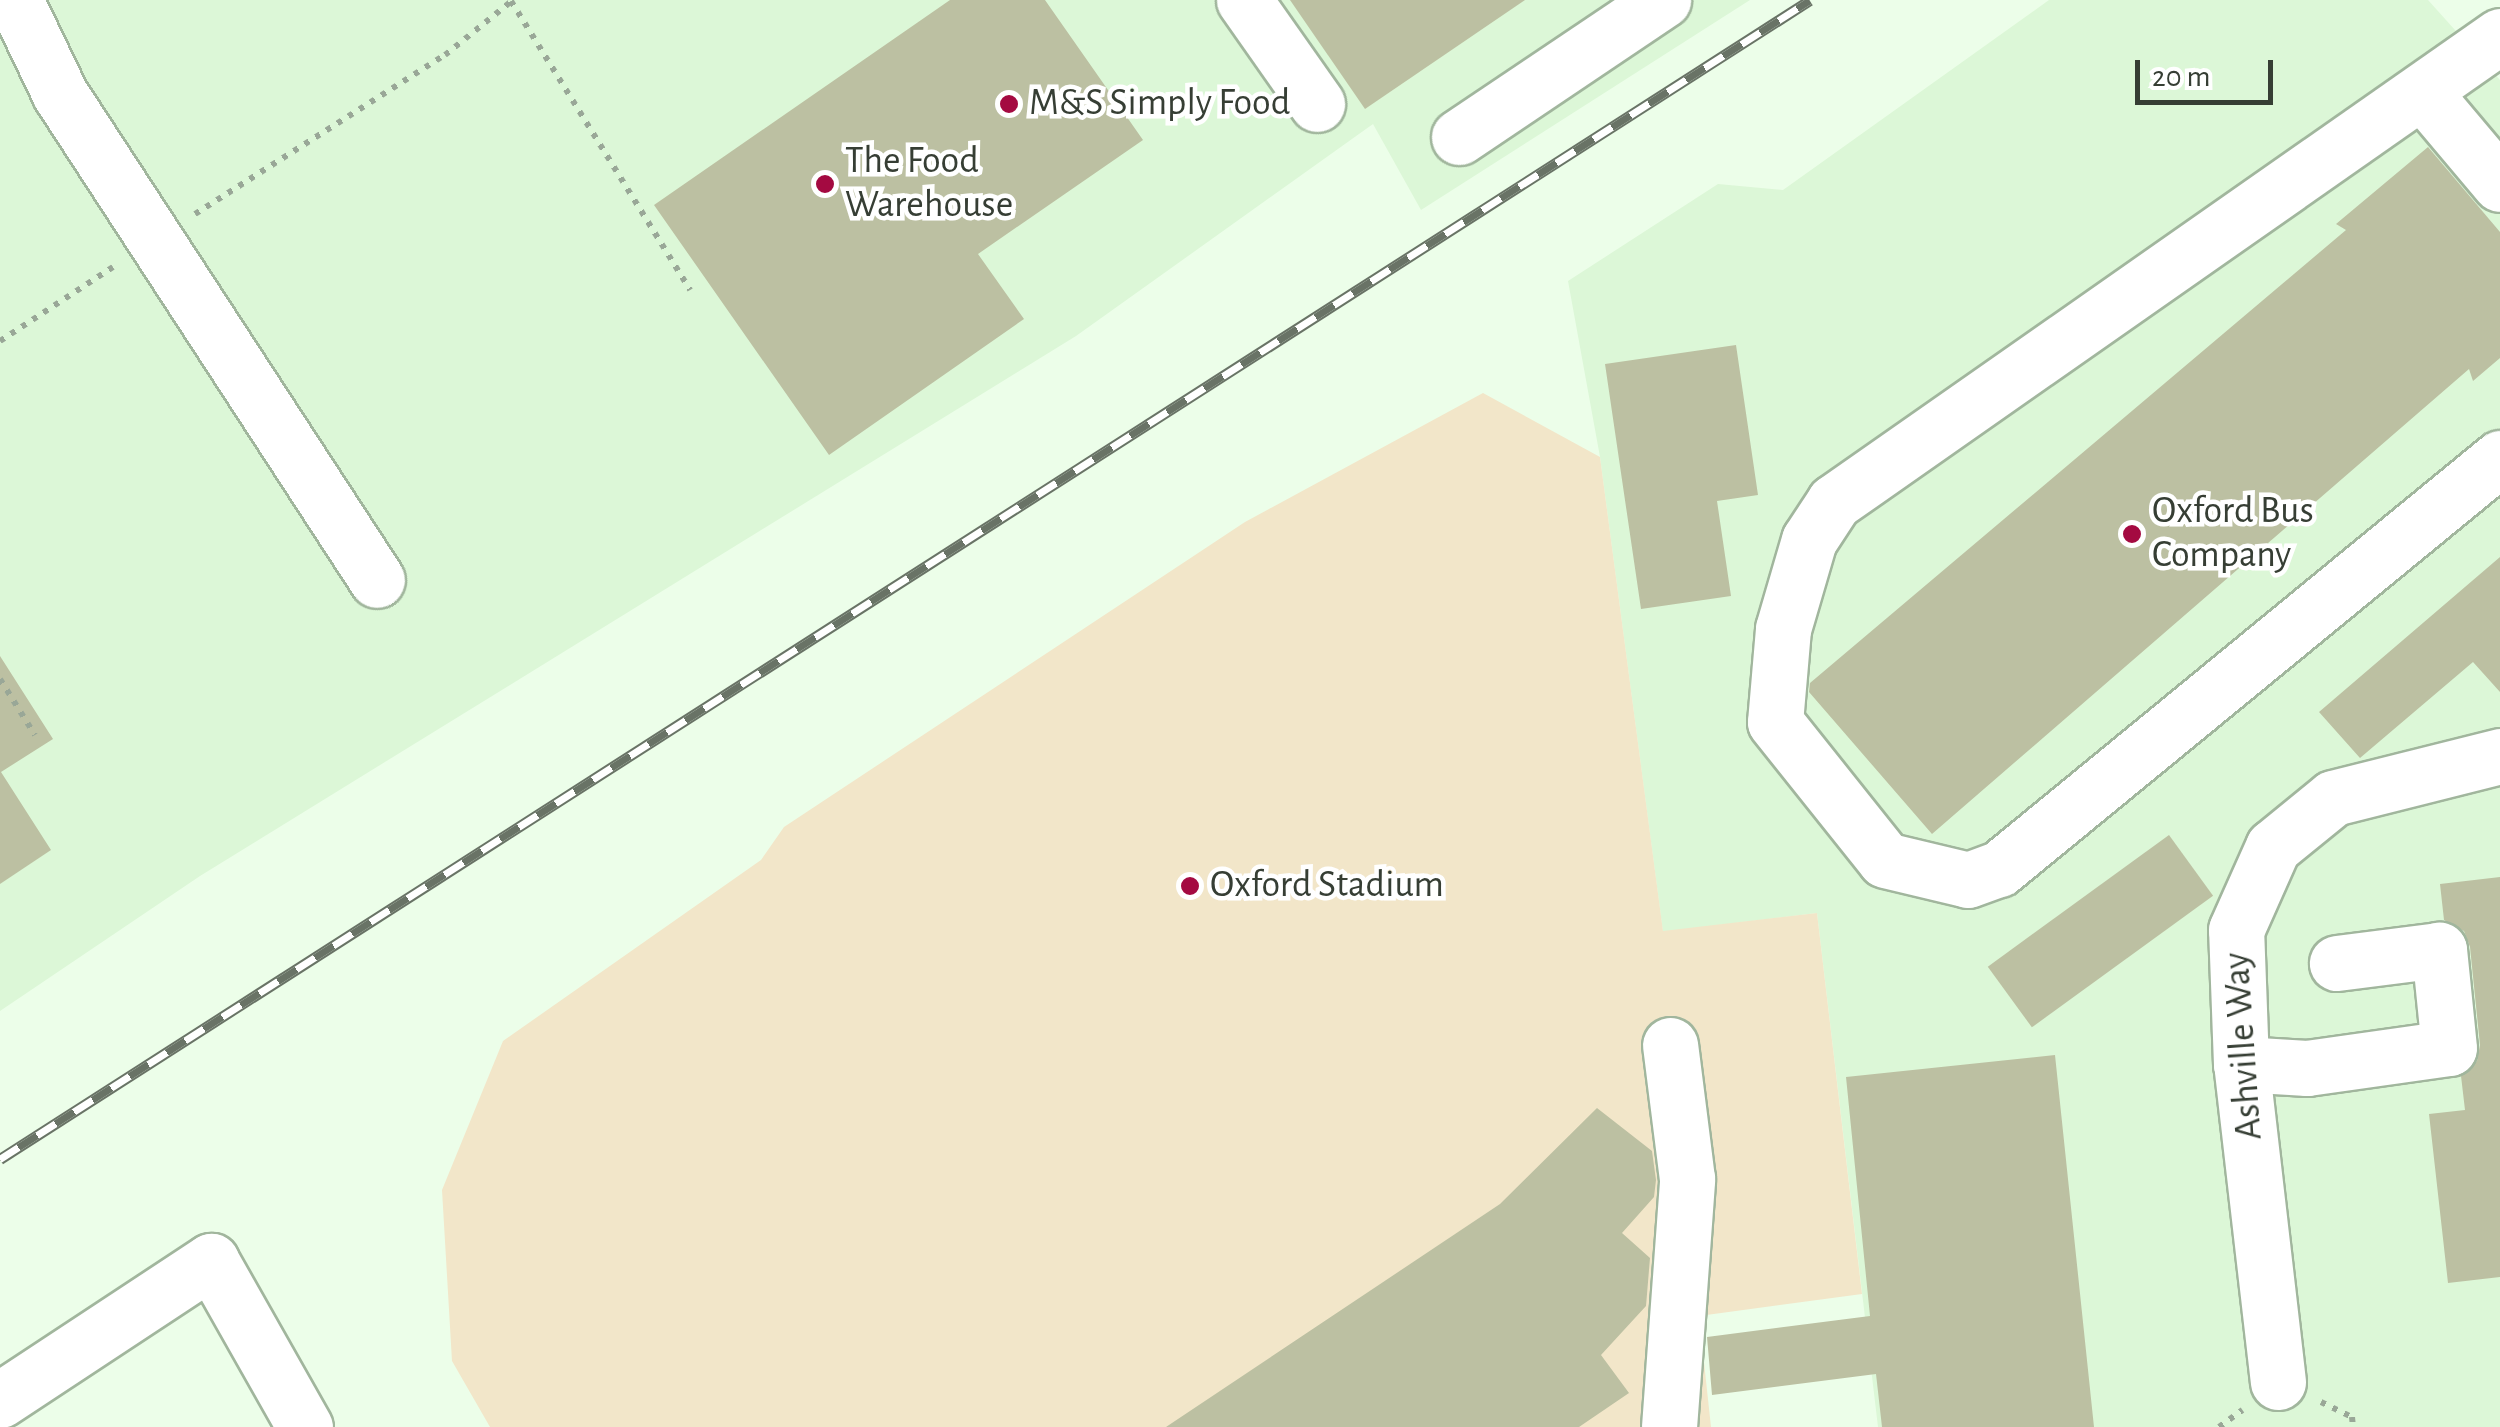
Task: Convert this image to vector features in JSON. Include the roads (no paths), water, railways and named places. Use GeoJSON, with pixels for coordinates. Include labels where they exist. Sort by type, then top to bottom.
{"type":"FeatureCollection","features":[{"type":"Feature","properties":{"kind":"street"},"geometry":{"type":"LineString","coordinates":[[16,0],[60,94],[377,580]]}},
{"type":"Feature","properties":{"kind":"street"},"geometry":{"type":"LineString","coordinates":[[1244,0],[1317,104]]}},
{"type":"Feature","properties":{"kind":"street"},"geometry":{"type":"LineString","coordinates":[[1459,137],[1662,0]]}},
{"type":"Feature","properties":{"kind":"street"},"geometry":{"type":"LineString","coordinates":[[2500,36],[2425,95],[1834,502],[1809,540],[1783,628],[1775,722],[1885,860],[1968,880],[1999,869],[2500,458]]}},
{"type":"Feature","properties":{"kind":"street"},"geometry":{"type":"LineString","coordinates":[[2425,95],[2500,184]]}},
{"type":"Feature","properties":{"kind":"street","name":"Ashville Way"},"geometry":{"type":"LineString","coordinates":[[2278,1382],[2241,1064],[2236,930],[2273,846],[2333,798],[2500,756]]}},
{"type":"Feature","properties":{"kind":"street"},"geometry":{"type":"LineString","coordinates":[[2241,1064],[2306,1068],[2449,1048],[2438,950],[2336,963]]}},
{"type":"Feature","properties":{"kind":"street"},"geometry":{"type":"LineString","coordinates":[[1668,1427],[1686,1179],[1670,1044]]}},
{"type":"Feature","properties":{"kind":"street"},"geometry":{"type":"LineString","coordinates":[[0,1400],[211,1261],[305,1427]]}},
{"type":"Feature","properties":{"kind":"railway"},"geometry":{"type":"LineString","coordinates":[[0,1159],[1810,0]]}},
{"type":"Feature","properties":{"kind":"place","name":"M&S Simply Food"},"geometry":{"type":"Point","coordinates":[1009,104]}},
{"type":"Feature","properties":{"kind":"place","name":"The Food Warehouse"},"geometry":{"type":"Point","coordinates":[825,184]}},
{"type":"Feature","properties":{"kind":"place","name":"Oxford Bus Company"},"geometry":{"type":"Point","coordinates":[2132,534]}},
{"type":"Feature","properties":{"kind":"place","name":"Oxford Stadium"},"geometry":{"type":"Point","coordinates":[1190,886]}}]}
